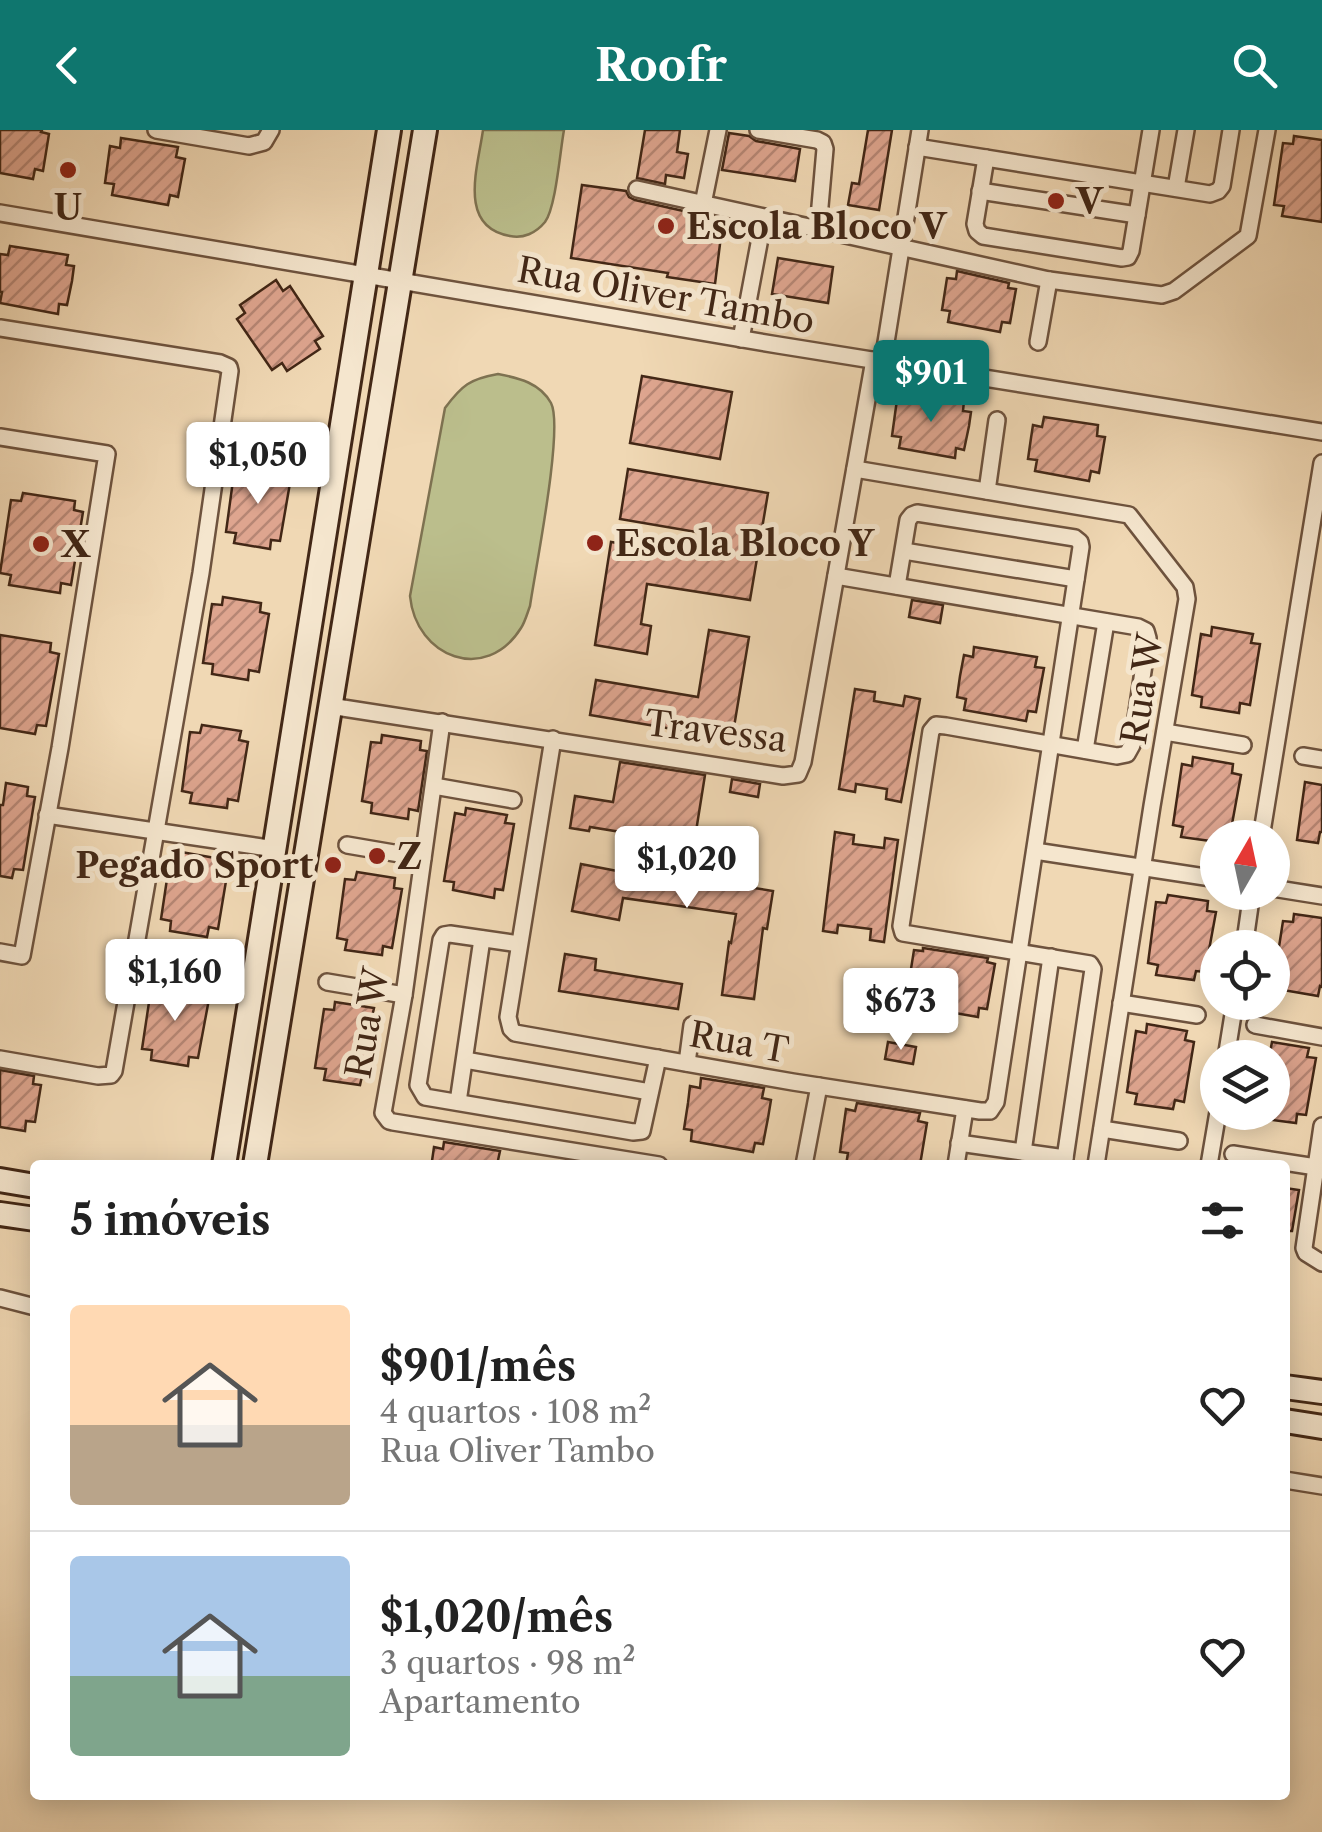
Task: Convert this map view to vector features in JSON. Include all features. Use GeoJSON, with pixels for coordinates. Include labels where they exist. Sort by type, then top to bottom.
{"type":"FeatureCollection","features":[{"type":"Feature","properties":{"kind":"street"},"geometry":{"type":"LineString","coordinates":[[156,130],[249,146],[264,142],[271,130]]}},
{"type":"Feature","properties":{"kind":"street"},"geometry":{"type":"LineString","coordinates":[[226,1160],[390,130]]}},
{"type":"Feature","properties":{"kind":"street"},"geometry":{"type":"LineString","coordinates":[[256,1160],[425,130]]}},
{"type":"Feature","properties":{"kind":"street"},"geometry":{"type":"LineString","coordinates":[[703,204],[718,130]]}},
{"type":"Feature","properties":{"kind":"street"},"geometry":{"type":"LineString","coordinates":[[758,130],[823,144],[826,149],[818,229]]}},
{"type":"Feature","properties":{"kind":"street"},"geometry":{"type":"LineString","coordinates":[[986,158],[974,224],[982,236],[1122,258],[1131,251],[1151,130]]}},
{"type":"Feature","properties":{"kind":"street"},"geometry":{"type":"LineString","coordinates":[[1176,188],[1186,130]]}},
{"type":"Feature","properties":{"kind":"street"},"geometry":{"type":"LineString","coordinates":[[918,138],[986,158],[1210,194],[1222,186],[1231,130]]}},
{"type":"Feature","properties":{"kind":"street"},"geometry":{"type":"LineString","coordinates":[[636,189],[1049,280],[1155,296],[1174,291],[1248,236],[1266,130]]}},
{"type":"Feature","properties":{"kind":"street","name":"Travessa"},"geometry":{"type":"LineString","coordinates":[[330,706],[783,776],[798,774],[902,248],[918,138]]}},
{"type":"Feature","properties":{"kind":"street"},"geometry":{"type":"LineString","coordinates":[[980,191],[1137,215]]}},
{"type":"Feature","properties":{"kind":"street","name":"Rua Oliver Tambo"},"geometry":{"type":"LineString","coordinates":[[0,213],[741,339],[1322,432]]}},
{"type":"Feature","properties":{"kind":"street"},"geometry":{"type":"LineString","coordinates":[[741,339],[764,217]]}},
{"type":"Feature","properties":{"kind":"street"},"geometry":{"type":"LineString","coordinates":[[1038,342],[1049,280]]}},
{"type":"Feature","properties":{"kind":"street"},"geometry":{"type":"LineString","coordinates":[[0,328],[220,363],[230,371],[202,573],[115,1065],[111,1075],[98,1076],[0,1059]]}},
{"type":"Feature","properties":{"kind":"street"},"geometry":{"type":"LineString","coordinates":[[986,491],[997,420]]}},
{"type":"Feature","properties":{"kind":"street"},"geometry":{"type":"LineString","coordinates":[[0,437],[107,454],[86,596],[22,956],[0,952]]}},
{"type":"Feature","properties":{"kind":"street"},"geometry":{"type":"LineString","coordinates":[[1264,820],[1322,463]]}},
{"type":"Feature","properties":{"kind":"street","name":"Rua W"},"geometry":{"type":"LineString","coordinates":[[856,469],[1129,515],[1184,584],[1187,595],[1097,1160]]}},
{"type":"Feature","properties":{"kind":"street"},"geometry":{"type":"LineString","coordinates":[[897,586],[912,514],[1075,538],[1080,542],[996,1102],[987,1112],[966,1109],[957,1160]]}},
{"type":"Feature","properties":{"kind":"street"},"geometry":{"type":"LineString","coordinates":[[904,551],[1076,579]]}},
{"type":"Feature","properties":{"kind":"street"},"geometry":{"type":"LineString","coordinates":[[836,576],[1146,631],[1132,746],[1126,754],[1117,756],[946,726],[936,726],[931,731],[903,933],[1090,964],[1093,969],[1064,1160]]}},
{"type":"Feature","properties":{"kind":"street"},"geometry":{"type":"LineString","coordinates":[[1085,750],[1106,622]]}},
{"type":"Feature","properties":{"kind":"street","name":"Rua W"},"geometry":{"type":"LineString","coordinates":[[442,722],[404,995],[384,1107],[386,1118],[628,1160]]}},
{"type":"Feature","properties":{"kind":"street"},"geometry":{"type":"LineString","coordinates":[[1166,732],[1243,745]]}},
{"type":"Feature","properties":{"kind":"street","name":"Rua T"},"geometry":{"type":"LineString","coordinates":[[553,739],[508,1018],[515,1033],[966,1109]]}},
{"type":"Feature","properties":{"kind":"street"},"geometry":{"type":"LineString","coordinates":[[1303,756],[1322,759]]}},
{"type":"Feature","properties":{"kind":"street"},"geometry":{"type":"LineString","coordinates":[[434,786],[513,800]]}},
{"type":"Feature","properties":{"kind":"street"},"geometry":{"type":"LineString","coordinates":[[47,815],[274,849]]}},
{"type":"Feature","properties":{"kind":"street"},"geometry":{"type":"LineString","coordinates":[[346,845],[423,858]]}},
{"type":"Feature","properties":{"kind":"street"},"geometry":{"type":"LineString","coordinates":[[1035,851],[1200,876]]}},
{"type":"Feature","properties":{"kind":"street"},"geometry":{"type":"LineString","coordinates":[[1290,891],[1322,896]]}},
{"type":"Feature","properties":{"kind":"street"},"geometry":{"type":"LineString","coordinates":[[519,944],[450,934],[441,940],[418,1085],[425,1097],[642,1131],[658,1058]]}},
{"type":"Feature","properties":{"kind":"street"},"geometry":{"type":"LineString","coordinates":[[458,1102],[482,939]]}},
{"type":"Feature","properties":{"kind":"street"},"geometry":{"type":"LineString","coordinates":[[1023,1152],[1051,958]]}},
{"type":"Feature","properties":{"kind":"street"},"geometry":{"type":"LineString","coordinates":[[327,982],[404,995]]}},
{"type":"Feature","properties":{"kind":"street"},"geometry":{"type":"LineString","coordinates":[[1121,1002],[1197,1014]]}},
{"type":"Feature","properties":{"kind":"street"},"geometry":{"type":"LineString","coordinates":[[1255,1025],[1322,1036]]}},
{"type":"Feature","properties":{"kind":"street"},"geometry":{"type":"LineString","coordinates":[[687,1063],[692,1026]]}},
{"type":"Feature","properties":{"kind":"street"},"geometry":{"type":"LineString","coordinates":[[465,1060],[650,1092]]}},
{"type":"Feature","properties":{"kind":"street"},"geometry":{"type":"LineString","coordinates":[[805,1160],[819,1086]]}},
{"type":"Feature","properties":{"kind":"street"},"geometry":{"type":"LineString","coordinates":[[1322,1126],[1304,1248],[1322,1263]]}},
{"type":"Feature","properties":{"kind":"street"},"geometry":{"type":"LineString","coordinates":[[1102,1128],[1179,1141]]}},
{"type":"Feature","properties":{"kind":"street"},"geometry":{"type":"LineString","coordinates":[[1210,1160],[1215,1130]]}},
{"type":"Feature","properties":{"kind":"street"},"geometry":{"type":"LineString","coordinates":[[959,1143],[1059,1160]]}},
{"type":"Feature","properties":{"kind":"street"},"geometry":{"type":"LineString","coordinates":[[533,1160],[536,1145]]}},
{"type":"Feature","properties":{"kind":"street"},"geometry":{"type":"LineString","coordinates":[[1234,1154],[1272,1160]]}},
{"type":"Feature","properties":{"kind":"street"},"geometry":{"type":"LineString","coordinates":[[1290,1163],[1316,1167]]}},
{"type":"Feature","properties":{"kind":"street"},"geometry":{"type":"LineString","coordinates":[[0,1180],[30,1185]]}},
{"type":"Feature","properties":{"kind":"street"},"geometry":{"type":"LineString","coordinates":[[0,1214],[30,1218]]}},
{"type":"Feature","properties":{"kind":"street"},"geometry":{"type":"LineString","coordinates":[[0,1298],[30,1307]]}},
{"type":"Feature","properties":{"kind":"street"},"geometry":{"type":"LineString","coordinates":[[1290,1388],[1322,1392]]}},
{"type":"Feature","properties":{"kind":"street"},"geometry":{"type":"LineString","coordinates":[[1290,1422],[1322,1427]]}},
{"type":"Feature","properties":{"kind":"street"},"geometry":{"type":"LineString","coordinates":[[1290,1481],[1322,1486]]}},
{"type":"Feature","properties":{"kind":"green space"},"geometry":{"type":"Polygon","coordinates":[[[483,130],[564,130],[549,215],[529,234],[515,237],[493,230],[477,208],[475,177],[483,130]]]}},
{"type":"Feature","properties":{"kind":"green space"},"geometry":{"type":"Polygon","coordinates":[[[498,374],[535,386],[546,396],[554,417],[554,440],[525,621],[506,645],[490,655],[472,659],[439,648],[425,635],[410,596],[445,408],[467,384],[498,374]]]}},
{"type":"Feature","properties":{"kind":"building"},"geometry":{"type":"Polygon","coordinates":[[[0,130],[42,130],[49,134],[43,171],[35,169],[33,179],[0,173],[0,130]]]}},
{"type":"Feature","properties":{"kind":"building"},"geometry":{"type":"Polygon","coordinates":[[[645,130],[680,130],[677,152],[688,154],[684,178],[666,175],[665,184],[637,178],[645,130]]]}},
{"type":"Feature","properties":{"kind":"building"},"geometry":{"type":"Polygon","coordinates":[[[868,130],[892,130],[879,210],[848,205],[852,183],[859,184],[868,130]]]}},
{"type":"Feature","properties":{"kind":"building"},"geometry":{"type":"Polygon","coordinates":[[[729,133],[800,149],[795,181],[722,170],[729,133]]]}},
{"type":"Feature","properties":{"kind":"building"},"geometry":{"type":"Polygon","coordinates":[[[1294,136],[1322,140],[1322,222],[1282,216],[1284,206],[1274,205],[1283,143],[1293,144],[1294,136]]]}},
{"type":"Feature","properties":{"kind":"building"},"geometry":{"type":"Polygon","coordinates":[[[121,138],[178,147],[176,157],[185,159],[178,197],[170,195],[168,205],[112,195],[114,184],[105,183],[110,146],[120,148],[121,138]]]}},
{"type":"Feature","properties":{"kind":"building"},"geometry":{"type":"Polygon","coordinates":[[[582,185],[626,191],[635,200],[723,220],[715,284],[571,258],[582,185]]]}},
{"type":"Feature","properties":{"kind":"building"},"geometry":{"type":"Polygon","coordinates":[[[10,246],[68,255],[66,265],[74,266],[72,281],[67,305],[59,304],[58,314],[0,303],[0,254],[8,255],[10,246]]]}},
{"type":"Feature","properties":{"kind":"building"},"geometry":{"type":"Polygon","coordinates":[[[778,258],[833,267],[828,303],[772,294],[778,258]]]}},
{"type":"Feature","properties":{"kind":"building"},"geometry":{"type":"Polygon","coordinates":[[[957,271],[1009,283],[1008,288],[1016,289],[1010,323],[1002,322],[1000,332],[948,322],[950,311],[942,310],[947,278],[956,279],[957,271]]]}},
{"type":"Feature","properties":{"kind":"building"},"geometry":{"type":"Polygon","coordinates":[[[276,280],[283,291],[290,286],[323,336],[315,341],[320,349],[287,371],[282,363],[272,370],[237,319],[245,313],[240,305],[276,280]]]}},
{"type":"Feature","properties":{"kind":"building"},"geometry":{"type":"Polygon","coordinates":[[[642,376],[732,392],[720,459],[630,443],[642,376]]]}},
{"type":"Feature","properties":{"kind":"building"},"geometry":{"type":"Polygon","coordinates":[[[908,392],[964,401],[963,411],[971,412],[969,426],[964,450],[956,448],[955,458],[899,448],[901,437],[892,436],[897,400],[906,401],[908,392]]]}},
{"type":"Feature","properties":{"kind":"building"},"geometry":{"type":"Polygon","coordinates":[[[1044,417],[1098,425],[1097,436],[1105,437],[1099,473],[1091,471],[1089,481],[1035,471],[1037,460],[1028,459],[1033,425],[1042,427],[1044,417]]]}},
{"type":"Feature","properties":{"kind":"building"},"geometry":{"type":"Polygon","coordinates":[[[245,467],[283,473],[282,482],[290,483],[280,541],[271,540],[270,549],[234,543],[236,533],[226,532],[234,473],[244,475],[245,467]]]}},
{"type":"Feature","properties":{"kind":"building"},"geometry":{"type":"Polygon","coordinates":[[[628,469],[768,493],[750,600],[647,584],[641,624],[651,626],[647,654],[595,645],[611,542],[710,558],[714,535],[620,519],[628,469]]]}},
{"type":"Feature","properties":{"kind":"building","name":"X"},"geometry":{"type":"Polygon","coordinates":[[[23,493],[75,501],[74,510],[83,512],[71,585],[61,583],[60,593],[9,585],[11,575],[0,573],[11,500],[21,501],[23,493]]]}},
{"type":"Feature","properties":{"kind":"building"},"geometry":{"type":"Polygon","coordinates":[[[223,597],[261,603],[260,612],[269,614],[259,672],[249,670],[248,680],[212,674],[213,664],[203,663],[212,604],[222,605],[223,597]]]}},
{"type":"Feature","properties":{"kind":"building"},"geometry":{"type":"Polygon","coordinates":[[[912,600],[943,605],[940,623],[909,617],[912,600]]]}},
{"type":"Feature","properties":{"kind":"building"},"geometry":{"type":"Polygon","coordinates":[[[1212,627],[1253,634],[1251,643],[1260,644],[1250,705],[1240,703],[1239,713],[1201,707],[1202,697],[1192,695],[1201,634],[1211,636],[1212,627]]]}},
{"type":"Feature","properties":{"kind":"building"},"geometry":{"type":"Polygon","coordinates":[[[709,630],[749,637],[732,739],[590,715],[596,680],[698,697],[709,630]]]}},
{"type":"Feature","properties":{"kind":"building","name":"X"},"geometry":{"type":"Polygon","coordinates":[[[0,635],[51,643],[50,652],[59,654],[46,726],[37,725],[35,734],[0,728],[0,635]]]}},
{"type":"Feature","properties":{"kind":"building"},"geometry":{"type":"Polygon","coordinates":[[[974,647],[1037,657],[1035,667],[1044,668],[1036,712],[1028,711],[1026,721],[964,710],[966,699],[957,697],[960,676],[964,655],[973,657],[974,647]]]}},
{"type":"Feature","properties":{"kind":"building"},"geometry":{"type":"Polygon","coordinates":[[[855,689],[875,692],[874,701],[903,706],[905,696],[920,699],[901,802],[886,799],[887,789],[856,784],[855,792],[839,789],[855,689]]]}},
{"type":"Feature","properties":{"kind":"building"},"geometry":{"type":"Polygon","coordinates":[[[202,725],[241,731],[239,740],[248,742],[238,801],[228,799],[227,808],[190,803],[192,793],[182,791],[190,732],[200,733],[202,725]]]}},
{"type":"Feature","properties":{"kind":"building"},"geometry":{"type":"Polygon","coordinates":[[[382,735],[421,741],[420,750],[427,751],[418,811],[409,809],[408,819],[371,813],[372,803],[362,801],[371,742],[381,743],[382,735]]]}},
{"type":"Feature","properties":{"kind":"building"},"geometry":{"type":"Polygon","coordinates":[[[1193,757],[1233,764],[1232,773],[1241,775],[1233,820],[1200,820],[1200,840],[1181,837],[1183,827],[1173,825],[1182,764],[1192,766],[1193,757]]]}},
{"type":"Feature","properties":{"kind":"building"},"geometry":{"type":"Polygon","coordinates":[[[620,762],[705,775],[694,844],[590,827],[589,831],[570,828],[575,796],[613,802],[620,762]]]}},
{"type":"Feature","properties":{"kind":"building"},"geometry":{"type":"Polygon","coordinates":[[[732,779],[760,784],[758,797],[730,792],[732,779]]]}},
{"type":"Feature","properties":{"kind":"building"},"geometry":{"type":"Polygon","coordinates":[[[1305,782],[1322,785],[1322,832],[1318,843],[1297,840],[1305,782]]]}},
{"type":"Feature","properties":{"kind":"building"},"geometry":{"type":"Polygon","coordinates":[[[6,783],[28,787],[27,796],[35,797],[23,870],[14,869],[12,878],[0,876],[0,805],[6,783]]]}},
{"type":"Feature","properties":{"kind":"building"},"geometry":{"type":"Polygon","coordinates":[[[466,808],[507,815],[505,823],[514,824],[503,890],[495,889],[494,898],[453,890],[454,882],[444,881],[455,813],[465,815],[466,808]]]}},
{"type":"Feature","properties":{"kind":"building"},"geometry":{"type":"Polygon","coordinates":[[[835,832],[854,835],[853,844],[884,848],[885,838],[898,840],[884,942],[870,940],[871,929],[838,925],[837,933],[823,931],[835,832]]]}},
{"type":"Feature","properties":{"kind":"building"},"geometry":{"type":"Polygon","coordinates":[[[181,852],[221,859],[219,868],[228,869],[218,929],[209,927],[207,937],[170,931],[171,921],[161,919],[170,859],[180,861],[181,852]]]}},
{"type":"Feature","properties":{"kind":"building"},"geometry":{"type":"Polygon","coordinates":[[[581,864],[773,891],[767,929],[763,928],[754,999],[722,995],[736,914],[623,898],[619,920],[572,911],[581,864]]]}},
{"type":"Feature","properties":{"kind":"building"},"geometry":{"type":"Polygon","coordinates":[[[357,872],[395,878],[394,888],[402,889],[392,948],[383,946],[382,955],[345,950],[347,940],[337,938],[345,879],[355,880],[357,872]]]}},
{"type":"Feature","properties":{"kind":"building"},"geometry":{"type":"Polygon","coordinates":[[[1168,895],[1200,900],[1200,910],[1216,912],[1213,930],[1200,930],[1200,971],[1196,971],[1194,980],[1156,975],[1158,965],[1148,963],[1156,902],[1166,903],[1168,895]]]}},
{"type":"Feature","properties":{"kind":"building"},"geometry":{"type":"Polygon","coordinates":[[[1294,914],[1322,918],[1322,987],[1318,996],[1290,991],[1290,930],[1282,930],[1283,921],[1293,922],[1294,914]]]}},
{"type":"Feature","properties":{"kind":"building"},"geometry":{"type":"Polygon","coordinates":[[[914,950],[988,958],[987,962],[995,964],[987,1009],[979,1008],[978,1017],[914,1006],[916,995],[907,994],[914,950]]]}},
{"type":"Feature","properties":{"kind":"building"},"geometry":{"type":"Polygon","coordinates":[[[565,954],[596,959],[595,970],[682,984],[678,1009],[559,991],[565,954]]]}},
{"type":"Feature","properties":{"kind":"building"},"geometry":{"type":"Polygon","coordinates":[[[162,982],[201,988],[200,998],[209,999],[198,1058],[189,1057],[188,1066],[151,1060],[152,1050],[142,1049],[151,989],[161,991],[162,982]]]}},
{"type":"Feature","properties":{"kind":"building"},"geometry":{"type":"Polygon","coordinates":[[[335,1002],[374,1008],[372,1017],[381,1018],[371,1077],[362,1076],[360,1085],[324,1080],[326,1069],[315,1068],[324,1009],[334,1010],[335,1002]]]}},
{"type":"Feature","properties":{"kind":"building"},"geometry":{"type":"Polygon","coordinates":[[[1147,1024],[1187,1031],[1185,1040],[1194,1042],[1184,1102],[1175,1100],[1173,1109],[1135,1104],[1137,1094],[1127,1092],[1136,1031],[1146,1033],[1147,1024]]]}},
{"type":"Feature","properties":{"kind":"building"},"geometry":{"type":"Polygon","coordinates":[[[888,1042],[916,1047],[913,1064],[885,1059],[888,1042]]]}},
{"type":"Feature","properties":{"kind":"building"},"geometry":{"type":"Polygon","coordinates":[[[1290,1045],[1309,1048],[1307,1057],[1316,1058],[1306,1115],[1297,1114],[1296,1123],[1290,1122],[1290,1045]]]}},
{"type":"Feature","properties":{"kind":"building"},"geometry":{"type":"Polygon","coordinates":[[[0,1070],[34,1076],[33,1084],[41,1085],[35,1122],[26,1121],[25,1131],[0,1127],[0,1070]]]}},
{"type":"Feature","properties":{"kind":"building"},"geometry":{"type":"Polygon","coordinates":[[[701,1078],[764,1088],[762,1098],[771,1100],[763,1144],[755,1143],[753,1152],[691,1141],[692,1130],[684,1129],[690,1086],[700,1088],[701,1078]]]}},
{"type":"Feature","properties":{"kind":"building"},"geometry":{"type":"Polygon","coordinates":[[[857,1103],[920,1113],[918,1121],[927,1123],[921,1160],[847,1160],[848,1153],[840,1152],[846,1109],[855,1111],[857,1103]]]}},
{"type":"Feature","properties":{"kind":"building"},"geometry":{"type":"Polygon","coordinates":[[[444,1142],[500,1151],[498,1160],[432,1160],[434,1147],[443,1149],[444,1142]]]}},
{"type":"Feature","properties":{"kind":"building"},"geometry":{"type":"Polygon","coordinates":[[[1290,1189],[1299,1190],[1290,1231],[1290,1189]]]}},
{"type":"Feature","properties":{"kind":"place","name":"U"},"geometry":{"type":"Point","coordinates":[68,170]}},
{"type":"Feature","properties":{"kind":"place","name":"V"},"geometry":{"type":"Point","coordinates":[1056,201]}},
{"type":"Feature","properties":{"kind":"place","name":"Escola Bloco V"},"geometry":{"type":"Point","coordinates":[666,226]}},
{"type":"Feature","properties":{"kind":"place","name":"Escola Bloco Y"},"geometry":{"type":"Point","coordinates":[595,543]}},
{"type":"Feature","properties":{"kind":"place","name":"X"},"geometry":{"type":"Point","coordinates":[41,544]}},
{"type":"Feature","properties":{"kind":"place","name":"Z"},"geometry":{"type":"Point","coordinates":[377,856]}},
{"type":"Feature","properties":{"kind":"place","name":"Pegado Sport"},"geometry":{"type":"Point","coordinates":[333,865]}}]}
